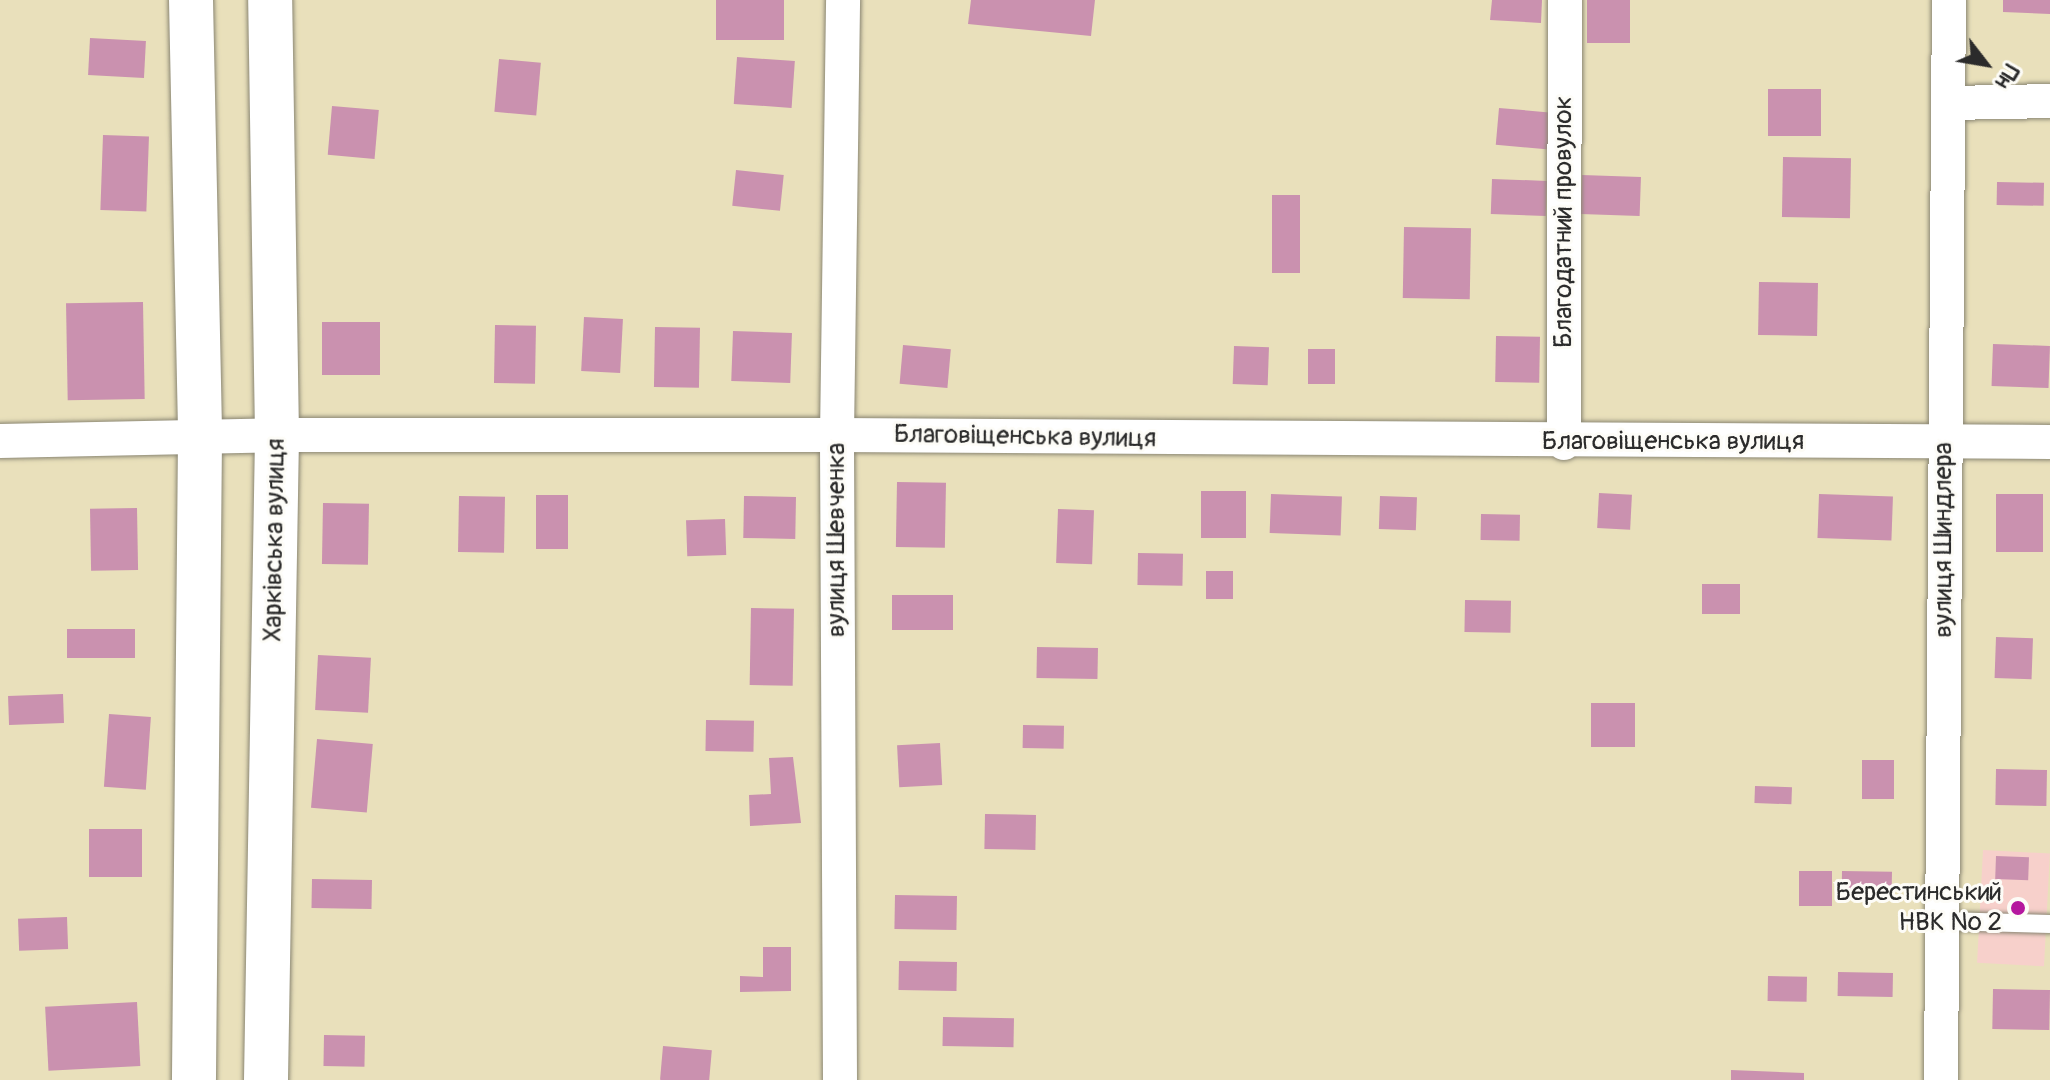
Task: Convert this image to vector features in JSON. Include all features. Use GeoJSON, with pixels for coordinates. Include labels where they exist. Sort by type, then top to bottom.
{"type":"FeatureCollection","features":[{"type":"Feature","properties":{"kind":"street"},"geometry":{"type":"LineString","coordinates":[[191,0],[200,439],[194,1080]]}},
{"type":"Feature","properties":{"kind":"street","name":"Харківська вулиця"},"geometry":{"type":"LineString","coordinates":[[266,1080],[277,435],[270,0]]}},
{"type":"Feature","properties":{"kind":"street","name":"вулиця Шевченка"},"geometry":{"type":"LineString","coordinates":[[840,1080],[837,435],[843,0]]}},
{"type":"Feature","properties":{"kind":"street","name":"Благодатний провулок"},"geometry":{"type":"LineString","coordinates":[[1564,443],[1565,0]]}},
{"type":"Feature","properties":{"kind":"street","name":"вулиця Шиндлера"},"geometry":{"type":"LineString","coordinates":[[1941,1080],[1944,921],[1943,440],[1949,0]]}},
{"type":"Feature","properties":{"kind":"street"},"geometry":{"type":"LineString","coordinates":[[1949,103],[2050,101]]}},
{"type":"Feature","properties":{"kind":"street","name":"Благовіщенська вулиця"},"geometry":{"type":"LineString","coordinates":[[0,441],[277,435],[837,435],[1564,443],[2050,442]]}},
{"type":"Feature","properties":{"kind":"lane"},"geometry":{"type":"LineString","coordinates":[[1944,921],[2050,924]]}},
{"type":"Feature","properties":{"kind":"shaded area","name":"Берестинський НВК № 2"},"geometry":{"type":"Polygon","coordinates":[[[1983,850],[2050,854],[2044,966],[1977,963],[1983,850]]]}},
{"type":"Feature","properties":{"kind":"building"},"geometry":{"type":"Polygon","coordinates":[[[716,0],[784,0],[784,40],[716,40],[716,0]]]}},
{"type":"Feature","properties":{"kind":"building"},"geometry":{"type":"Polygon","coordinates":[[[971,0],[1095,0],[1091,36],[968,24],[971,0]]]}},
{"type":"Feature","properties":{"kind":"building"},"geometry":{"type":"Polygon","coordinates":[[[1492,0],[1542,0],[1541,23],[1490,20],[1492,0]]]}},
{"type":"Feature","properties":{"kind":"building"},"geometry":{"type":"Polygon","coordinates":[[[1587,0],[1630,0],[1630,43],[1587,43],[1587,0]]]}},
{"type":"Feature","properties":{"kind":"building"},"geometry":{"type":"Polygon","coordinates":[[[2003,0],[2050,0],[2050,14],[2003,12],[2003,0]]]}},
{"type":"Feature","properties":{"kind":"building"},"geometry":{"type":"Polygon","coordinates":[[[90,38],[146,41],[144,78],[88,75],[90,38]]]}},
{"type":"Feature","properties":{"kind":"building"},"geometry":{"type":"Polygon","coordinates":[[[737,57],[795,61],[792,108],[734,104],[737,57]]]}},
{"type":"Feature","properties":{"kind":"building"},"geometry":{"type":"Polygon","coordinates":[[[499,59],[541,63],[536,115],[494,112],[499,59]]]}},
{"type":"Feature","properties":{"kind":"building"},"geometry":{"type":"Polygon","coordinates":[[[1768,89],[1821,89],[1821,136],[1768,136],[1768,89]]]}},
{"type":"Feature","properties":{"kind":"building"},"geometry":{"type":"Polygon","coordinates":[[[332,106],[379,110],[375,159],[328,155],[332,106]]]}},
{"type":"Feature","properties":{"kind":"building"},"geometry":{"type":"Polygon","coordinates":[[[1499,108],[1555,113],[1552,150],[1496,145],[1499,108]]]}},
{"type":"Feature","properties":{"kind":"building"},"geometry":{"type":"Polygon","coordinates":[[[103,135],[149,137],[146,212],[100,210],[103,135]]]}},
{"type":"Feature","properties":{"kind":"building"},"geometry":{"type":"Polygon","coordinates":[[[1783,157],[1851,158],[1850,218],[1782,217],[1783,157]]]}},
{"type":"Feature","properties":{"kind":"building"},"geometry":{"type":"Polygon","coordinates":[[[736,170],[784,175],[780,211],[732,206],[736,170]]]}},
{"type":"Feature","properties":{"kind":"building"},"geometry":{"type":"Polygon","coordinates":[[[1582,175],[1641,177],[1640,216],[1581,214],[1582,175]]]}},
{"type":"Feature","properties":{"kind":"building"},"geometry":{"type":"Polygon","coordinates":[[[1492,179],[1547,181],[1546,216],[1491,214],[1492,179]]]}},
{"type":"Feature","properties":{"kind":"building"},"geometry":{"type":"Polygon","coordinates":[[[1997,182],[2044,183],[2044,206],[1997,205],[1997,182]]]}},
{"type":"Feature","properties":{"kind":"building"},"geometry":{"type":"Polygon","coordinates":[[[1272,195],[1300,195],[1300,273],[1272,273],[1272,195]]]}},
{"type":"Feature","properties":{"kind":"building"},"geometry":{"type":"Polygon","coordinates":[[[1404,227],[1471,228],[1470,299],[1403,298],[1404,227]]]}},
{"type":"Feature","properties":{"kind":"building"},"geometry":{"type":"Polygon","coordinates":[[[1759,282],[1818,283],[1817,336],[1758,335],[1759,282]]]}},
{"type":"Feature","properties":{"kind":"building"},"geometry":{"type":"Polygon","coordinates":[[[143,302],[145,399],[68,400],[66,303],[143,302]]]}},
{"type":"Feature","properties":{"kind":"building"},"geometry":{"type":"Polygon","coordinates":[[[584,317],[623,319],[620,373],[581,371],[584,317]]]}},
{"type":"Feature","properties":{"kind":"building"},"geometry":{"type":"Polygon","coordinates":[[[322,322],[380,322],[380,375],[322,375],[322,322]]]}},
{"type":"Feature","properties":{"kind":"building"},"geometry":{"type":"Polygon","coordinates":[[[495,325],[536,326],[535,384],[494,383],[495,325]]]}},
{"type":"Feature","properties":{"kind":"building"},"geometry":{"type":"Polygon","coordinates":[[[655,327],[700,328],[699,388],[654,387],[655,327]]]}},
{"type":"Feature","properties":{"kind":"building"},"geometry":{"type":"Polygon","coordinates":[[[733,331],[792,333],[790,383],[731,381],[733,331]]]}},
{"type":"Feature","properties":{"kind":"building"},"geometry":{"type":"Polygon","coordinates":[[[1496,336],[1540,337],[1539,383],[1495,382],[1496,336]]]}},
{"type":"Feature","properties":{"kind":"building"},"geometry":{"type":"Polygon","coordinates":[[[1993,344],[2050,346],[2048,388],[1992,386],[1993,344]]]}},
{"type":"Feature","properties":{"kind":"building"},"geometry":{"type":"Polygon","coordinates":[[[903,345],[951,349],[947,388],[900,384],[903,345]]]}},
{"type":"Feature","properties":{"kind":"building"},"geometry":{"type":"Polygon","coordinates":[[[1234,346],[1269,347],[1268,385],[1233,384],[1234,346]]]}},
{"type":"Feature","properties":{"kind":"building"},"geometry":{"type":"Polygon","coordinates":[[[1308,349],[1335,349],[1335,384],[1308,384],[1308,349]]]}},
{"type":"Feature","properties":{"kind":"building"},"geometry":{"type":"Polygon","coordinates":[[[897,482],[946,483],[945,548],[896,547],[897,482]]]}},
{"type":"Feature","properties":{"kind":"building"},"geometry":{"type":"Polygon","coordinates":[[[1201,491],[1246,491],[1246,538],[1201,538],[1201,491]]]}},
{"type":"Feature","properties":{"kind":"building"},"geometry":{"type":"Polygon","coordinates":[[[1599,493],[1632,495],[1630,530],[1597,528],[1599,493]]]}},
{"type":"Feature","properties":{"kind":"building"},"geometry":{"type":"Polygon","coordinates":[[[1271,494],[1342,496],[1341,535],[1270,533],[1271,494]]]}},
{"type":"Feature","properties":{"kind":"building"},"geometry":{"type":"Polygon","coordinates":[[[1819,494],[1893,497],[1891,541],[1817,538],[1819,494]]]}},
{"type":"Feature","properties":{"kind":"building"},"geometry":{"type":"Polygon","coordinates":[[[1996,494],[2043,494],[2043,552],[1996,552],[1996,494]]]}},
{"type":"Feature","properties":{"kind":"building"},"geometry":{"type":"Polygon","coordinates":[[[536,495],[568,495],[568,549],[536,549],[536,495]]]}},
{"type":"Feature","properties":{"kind":"building"},"geometry":{"type":"Polygon","coordinates":[[[459,496],[505,497],[504,553],[458,552],[459,496]]]}},
{"type":"Feature","properties":{"kind":"building"},"geometry":{"type":"Polygon","coordinates":[[[744,496],[796,497],[795,539],[743,538],[744,496]]]}},
{"type":"Feature","properties":{"kind":"building"},"geometry":{"type":"Polygon","coordinates":[[[1380,496],[1417,497],[1416,530],[1379,529],[1380,496]]]}},
{"type":"Feature","properties":{"kind":"building"},"geometry":{"type":"Polygon","coordinates":[[[323,503],[369,504],[368,565],[322,564],[323,503]]]}},
{"type":"Feature","properties":{"kind":"building"},"geometry":{"type":"Polygon","coordinates":[[[137,508],[138,570],[91,571],[90,509],[137,508]]]}},
{"type":"Feature","properties":{"kind":"building"},"geometry":{"type":"Polygon","coordinates":[[[1058,509],[1094,510],[1092,564],[1056,563],[1058,509]]]}},
{"type":"Feature","properties":{"kind":"building"},"geometry":{"type":"Polygon","coordinates":[[[1481,514],[1520,515],[1520,541],[1481,540],[1481,514]]]}},
{"type":"Feature","properties":{"kind":"building"},"geometry":{"type":"Polygon","coordinates":[[[725,519],[726,555],[687,556],[686,520],[725,519]]]}},
{"type":"Feature","properties":{"kind":"building"},"geometry":{"type":"Polygon","coordinates":[[[1138,553],[1183,554],[1182,586],[1137,585],[1138,553]]]}},
{"type":"Feature","properties":{"kind":"building"},"geometry":{"type":"Polygon","coordinates":[[[1206,571],[1233,571],[1233,599],[1206,599],[1206,571]]]}},
{"type":"Feature","properties":{"kind":"building"},"geometry":{"type":"Polygon","coordinates":[[[1702,584],[1740,584],[1740,614],[1702,614],[1702,584]]]}},
{"type":"Feature","properties":{"kind":"building"},"geometry":{"type":"Polygon","coordinates":[[[892,595],[953,595],[953,630],[892,630],[892,595]]]}},
{"type":"Feature","properties":{"kind":"building"},"geometry":{"type":"Polygon","coordinates":[[[1465,600],[1511,601],[1510,633],[1464,632],[1465,600]]]}},
{"type":"Feature","properties":{"kind":"building"},"geometry":{"type":"Polygon","coordinates":[[[751,608],[794,609],[793,686],[750,685],[751,608]]]}},
{"type":"Feature","properties":{"kind":"building"},"geometry":{"type":"Polygon","coordinates":[[[67,629],[135,629],[135,658],[67,658],[67,629]]]}},
{"type":"Feature","properties":{"kind":"building"},"geometry":{"type":"Polygon","coordinates":[[[1996,637],[2033,638],[2032,679],[1995,678],[1996,637]]]}},
{"type":"Feature","properties":{"kind":"building"},"geometry":{"type":"Polygon","coordinates":[[[1037,647],[1098,648],[1097,679],[1036,678],[1037,647]]]}},
{"type":"Feature","properties":{"kind":"building"},"geometry":{"type":"Polygon","coordinates":[[[318,655],[371,658],[368,713],[315,710],[318,655]]]}},
{"type":"Feature","properties":{"kind":"building"},"geometry":{"type":"Polygon","coordinates":[[[63,694],[64,723],[9,725],[8,696],[63,694]]]}},
{"type":"Feature","properties":{"kind":"building"},"geometry":{"type":"Polygon","coordinates":[[[1591,703],[1635,703],[1635,747],[1591,747],[1591,703]]]}},
{"type":"Feature","properties":{"kind":"building"},"geometry":{"type":"Polygon","coordinates":[[[109,714],[151,717],[146,790],[104,787],[109,714]]]}},
{"type":"Feature","properties":{"kind":"building"},"geometry":{"type":"Polygon","coordinates":[[[706,720],[754,721],[753,752],[705,751],[706,720]]]}},
{"type":"Feature","properties":{"kind":"building"},"geometry":{"type":"Polygon","coordinates":[[[1023,725],[1064,726],[1064,749],[1023,748],[1023,725]]]}},
{"type":"Feature","properties":{"kind":"building"},"geometry":{"type":"Polygon","coordinates":[[[317,739],[373,744],[367,813],[311,808],[317,739]]]}},
{"type":"Feature","properties":{"kind":"building"},"geometry":{"type":"Polygon","coordinates":[[[940,743],[942,785],[899,787],[897,745],[940,743]]]}},
{"type":"Feature","properties":{"kind":"building"},"geometry":{"type":"Polygon","coordinates":[[[793,757],[801,823],[750,826],[749,795],[771,794],[769,758],[793,757]]]}},
{"type":"Feature","properties":{"kind":"building"},"geometry":{"type":"Polygon","coordinates":[[[1862,760],[1894,760],[1894,799],[1862,799],[1862,760]]]}},
{"type":"Feature","properties":{"kind":"building"},"geometry":{"type":"Polygon","coordinates":[[[1996,769],[2047,770],[2046,806],[1995,805],[1996,769]]]}},
{"type":"Feature","properties":{"kind":"building"},"geometry":{"type":"Polygon","coordinates":[[[1755,786],[1792,787],[1791,804],[1754,803],[1755,786]]]}},
{"type":"Feature","properties":{"kind":"building"},"geometry":{"type":"Polygon","coordinates":[[[985,814],[1036,815],[1035,850],[984,849],[985,814]]]}},
{"type":"Feature","properties":{"kind":"building"},"geometry":{"type":"Polygon","coordinates":[[[89,829],[142,829],[142,877],[89,877],[89,829]]]}},
{"type":"Feature","properties":{"kind":"building"},"geometry":{"type":"Polygon","coordinates":[[[1996,856],[2029,857],[2028,880],[1995,879],[1996,856]]]}},
{"type":"Feature","properties":{"kind":"building"},"geometry":{"type":"Polygon","coordinates":[[[1799,871],[1832,871],[1832,906],[1799,906],[1799,871]]]}},
{"type":"Feature","properties":{"kind":"building"},"geometry":{"type":"Polygon","coordinates":[[[1842,871],[1892,872],[1892,898],[1842,897],[1842,871]]]}},
{"type":"Feature","properties":{"kind":"building"},"geometry":{"type":"Polygon","coordinates":[[[312,879],[372,880],[371,909],[311,908],[312,879]]]}},
{"type":"Feature","properties":{"kind":"building"},"geometry":{"type":"Polygon","coordinates":[[[895,895],[957,896],[956,930],[894,929],[895,895]]]}},
{"type":"Feature","properties":{"kind":"building"},"geometry":{"type":"Polygon","coordinates":[[[67,917],[68,949],[19,951],[18,919],[67,917]]]}},
{"type":"Feature","properties":{"kind":"building"},"geometry":{"type":"Polygon","coordinates":[[[763,947],[791,947],[791,991],[740,992],[740,976],[763,977],[763,947]]]}},
{"type":"Feature","properties":{"kind":"building"},"geometry":{"type":"Polygon","coordinates":[[[899,961],[957,962],[956,991],[898,990],[899,961]]]}},
{"type":"Feature","properties":{"kind":"building"},"geometry":{"type":"Polygon","coordinates":[[[1838,972],[1893,973],[1893,997],[1838,996],[1838,972]]]}},
{"type":"Feature","properties":{"kind":"building"},"geometry":{"type":"Polygon","coordinates":[[[1768,976],[1807,977],[1807,1002],[1768,1001],[1768,976]]]}},
{"type":"Feature","properties":{"kind":"building"},"geometry":{"type":"Polygon","coordinates":[[[1993,989],[2050,990],[2049,1030],[1992,1029],[1993,989]]]}},
{"type":"Feature","properties":{"kind":"building"},"geometry":{"type":"Polygon","coordinates":[[[137,1002],[140,1066],[48,1071],[45,1007],[137,1002]]]}},
{"type":"Feature","properties":{"kind":"building"},"geometry":{"type":"Polygon","coordinates":[[[943,1017],[1014,1018],[1013,1047],[942,1046],[943,1017]]]}},
{"type":"Feature","properties":{"kind":"building"},"geometry":{"type":"Polygon","coordinates":[[[324,1035],[365,1036],[364,1067],[323,1066],[324,1035]]]}},
{"type":"Feature","properties":{"kind":"building"},"geometry":{"type":"Polygon","coordinates":[[[663,1046],[712,1050],[709,1080],[660,1080],[663,1046]]]}},
{"type":"Feature","properties":{"kind":"building"},"geometry":{"type":"Polygon","coordinates":[[[1731,1070],[1804,1073],[1804,1080],[1731,1080],[1731,1070]]]}},
{"type":"Feature","properties":{"kind":"place","name":"Берестинський НВК № 2"},"geometry":{"type":"Point","coordinates":[2018,908]}}]}
